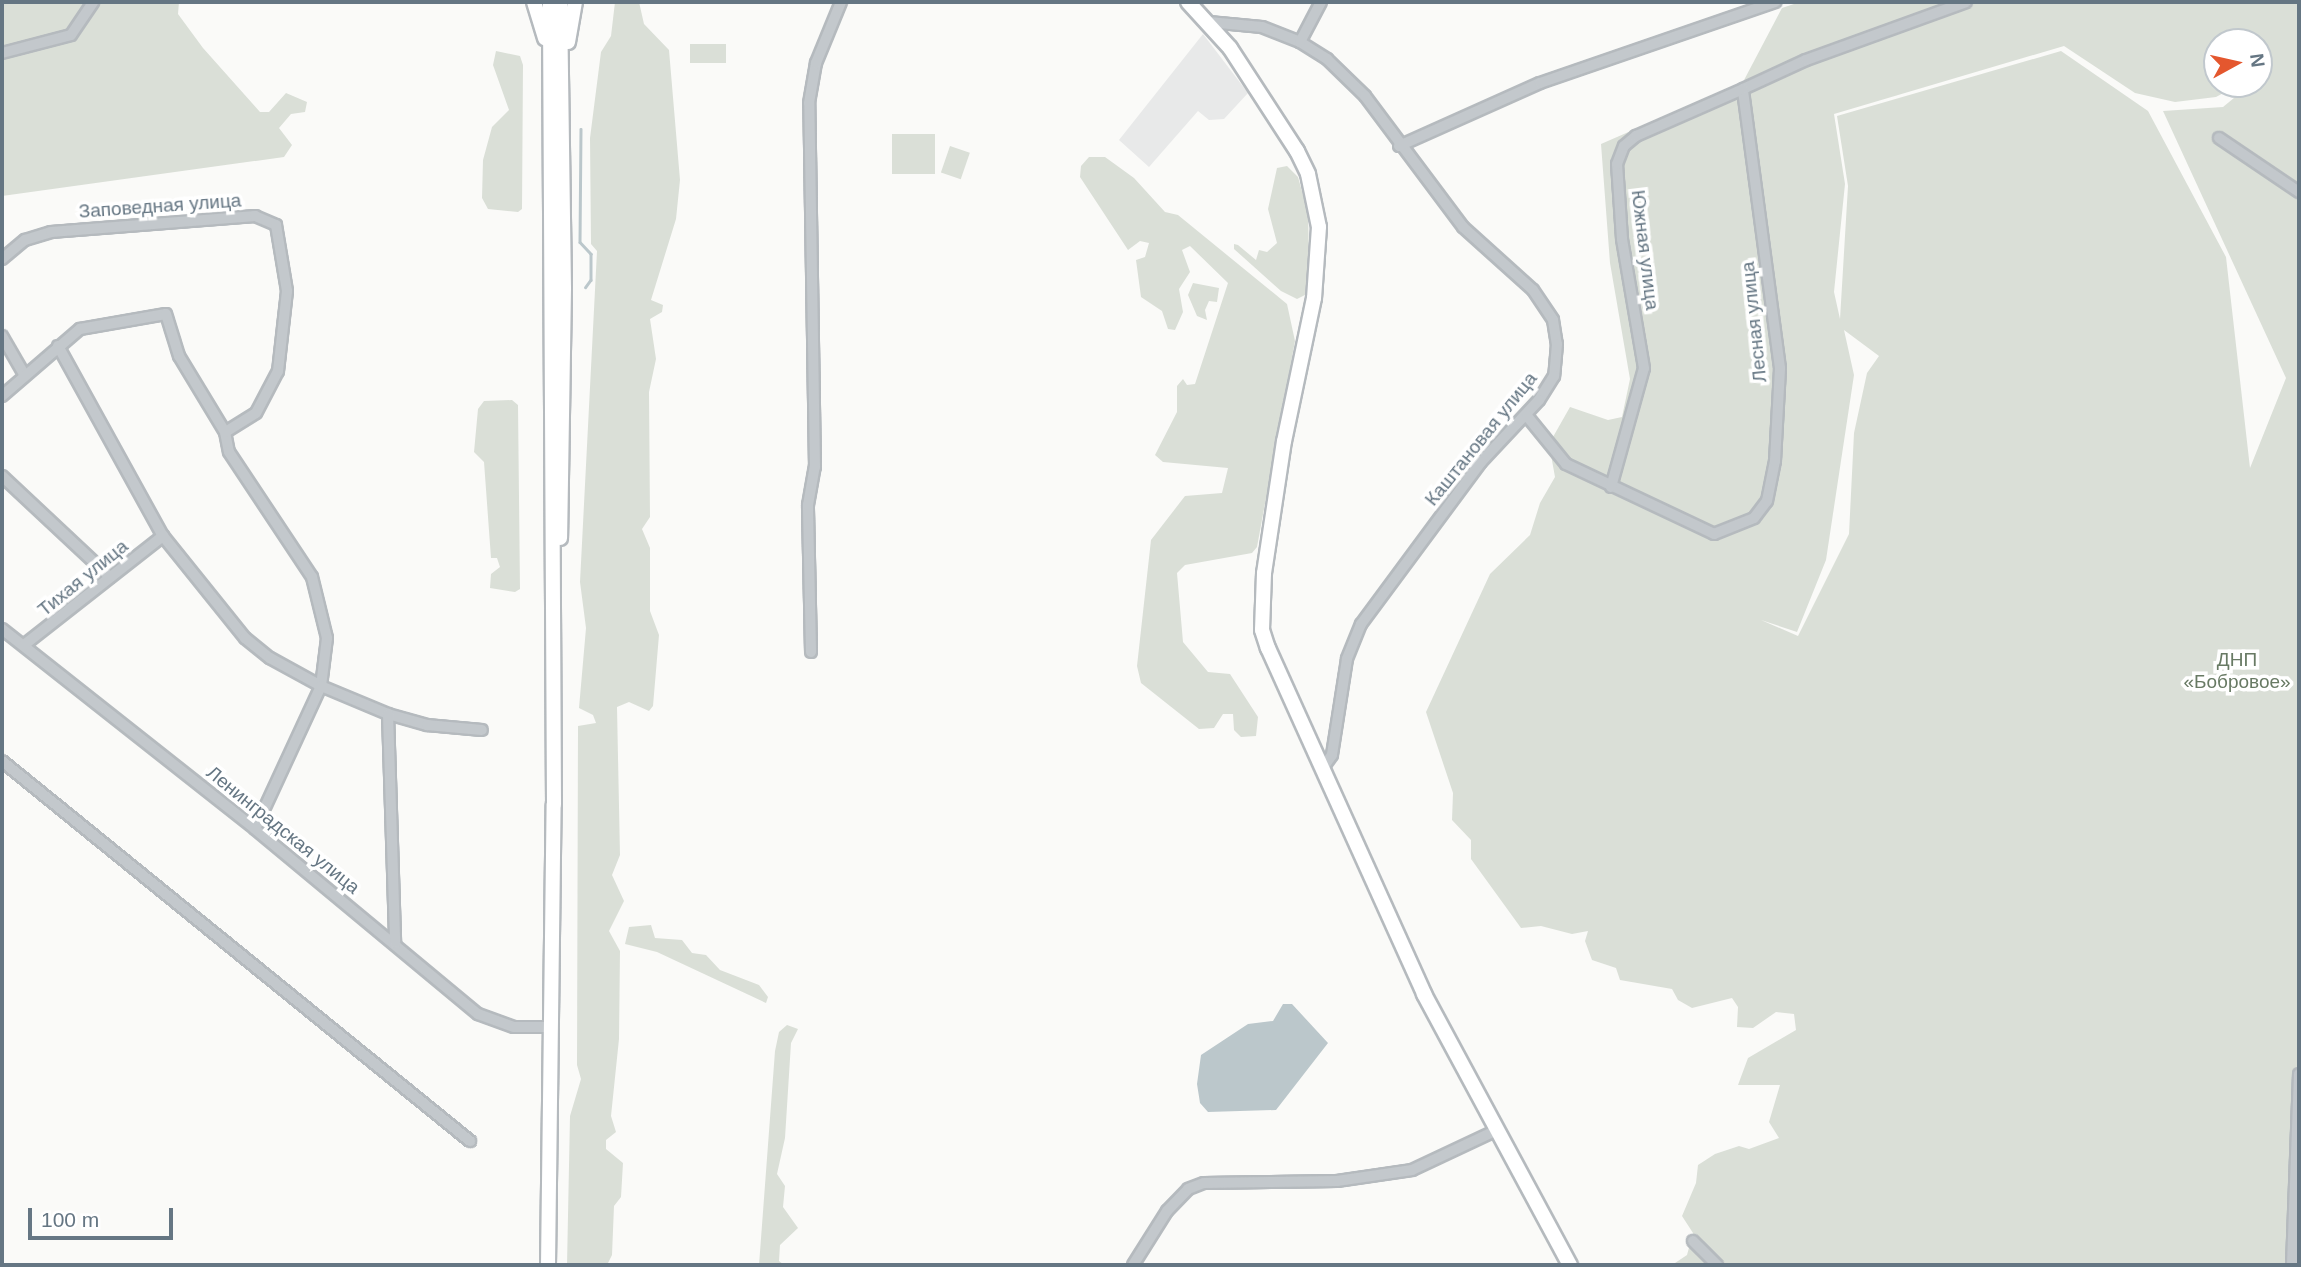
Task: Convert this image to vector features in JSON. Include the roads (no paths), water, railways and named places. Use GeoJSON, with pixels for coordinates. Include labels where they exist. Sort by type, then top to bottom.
{"type":"FeatureCollection","features":[{"type":"Feature","properties":{"kind":"main road"},"geometry":{"type":"LineString","coordinates":[[534,2],[557,69]]}},
{"type":"Feature","properties":{"kind":"main road"},"geometry":{"type":"LineString","coordinates":[[550,2],[557,69]]}},
{"type":"Feature","properties":{"kind":"main road"},"geometry":{"type":"LineString","coordinates":[[548,1265],[554,771],[557,69],[560,2]]}},
{"type":"Feature","properties":{"kind":"main road"},"geometry":{"type":"LineString","coordinates":[[557,69],[575,2]]}},
{"type":"Feature","properties":{"kind":"main road"},"geometry":{"type":"LineString","coordinates":[[1188,2],[1209,22],[1297,150],[1316,201],[1319,260],[1266,560],[1262,630],[1279,678],[1424,994],[1570,1265]]}},
{"type":"Feature","properties":{"kind":"street"},"geometry":{"type":"LineString","coordinates":[[2,53],[71,36],[93,2]]}},
{"type":"Feature","properties":{"kind":"street"},"geometry":{"type":"LineString","coordinates":[[811,652],[807,505],[815,467],[809,112],[816,63],[841,2]]}},
{"type":"Feature","properties":{"kind":"street"},"geometry":{"type":"LineString","coordinates":[[1300,42],[1321,2]]}},
{"type":"Feature","properties":{"kind":"street"},"geometry":{"type":"LineString","coordinates":[[1399,146],[1540,83],[1775,2]]}},
{"type":"Feature","properties":{"kind":"street"},"geometry":{"type":"LineString","coordinates":[[1743,89],[1806,60],[1966,2]]}},
{"type":"Feature","properties":{"kind":"street","name":"Каштановая улица"},"geometry":{"type":"LineString","coordinates":[[1209,22],[1262,27],[1300,42],[1327,59],[1365,96],[1399,146],[1463,226],[1533,290],[1553,320],[1557,344],[1554,376],[1527,416],[1481,462],[1361,624],[1347,659],[1332,755],[1322,769]]}},
{"type":"Feature","properties":{"kind":"street","name":"Лесная улица"},"geometry":{"type":"LineString","coordinates":[[1527,416],[1566,464],[1611,488],[1714,534],[1754,518],[1767,501],[1775,461],[1780,368],[1743,89]]}},
{"type":"Feature","properties":{"kind":"street","name":"Южная улица"},"geometry":{"type":"LineString","coordinates":[[1611,488],[1644,368],[1622,239],[1617,164],[1624,146],[1636,136],[1743,89]]}},
{"type":"Feature","properties":{"kind":"street"},"geometry":{"type":"LineString","coordinates":[[2219,138],[2299,192]]}},
{"type":"Feature","properties":{"kind":"street","name":"Заповедная улица"},"geometry":{"type":"LineString","coordinates":[[2,259],[25,240],[51,232],[255,216],[276,225],[287,291],[278,371],[256,414],[225,432]]}},
{"type":"Feature","properties":{"kind":"street"},"geometry":{"type":"LineString","coordinates":[[2,396],[58,346],[92,324],[166,314],[179,356],[225,432],[229,452],[312,577],[327,638],[321,686],[255,829]]}},
{"type":"Feature","properties":{"kind":"street"},"geometry":{"type":"LineString","coordinates":[[2,336],[24,374]]}},
{"type":"Feature","properties":{"kind":"street"},"geometry":{"type":"LineString","coordinates":[[58,346],[163,536],[245,638],[321,686],[388,714],[427,725],[482,730]]}},
{"type":"Feature","properties":{"kind":"street"},"geometry":{"type":"LineString","coordinates":[[2,476],[110,577]]}},
{"type":"Feature","properties":{"kind":"street","name":"Тихая улица"},"geometry":{"type":"LineString","coordinates":[[24,645],[163,536]]}},
{"type":"Feature","properties":{"kind":"street","name":"Ленинградская улица"},"geometry":{"type":"LineString","coordinates":[[2,629],[255,829],[482,1017],[514,1027],[552,1027]]}},
{"type":"Feature","properties":{"kind":"street"},"geometry":{"type":"LineString","coordinates":[[388,714],[395,943]]}},
{"type":"Feature","properties":{"kind":"street"},"geometry":{"type":"LineString","coordinates":[[2,761],[470,1141]]}},
{"type":"Feature","properties":{"kind":"street"},"geometry":{"type":"LineString","coordinates":[[2292,1265],[2299,1074]]}},
{"type":"Feature","properties":{"kind":"street"},"geometry":{"type":"LineString","coordinates":[[1133,1265],[1167,1211],[1188,1189],[1204,1182],[1337,1181],[1412,1170],[1497,1130]]}},
{"type":"Feature","properties":{"kind":"street"},"geometry":{"type":"LineString","coordinates":[[1693,1241],[1717,1265]]}},
{"type":"Feature","properties":{"kind":"waterway"},"geometry":{"type":"LineString","coordinates":[[581,129],[580,242],[591,254],[591,280],[586,287]]}},
{"type":"Feature","properties":{"kind":"park label","name":"ДНП «Бобровое»"},"geometry":{"type":"Point","coordinates":[2237,671]}}]}
